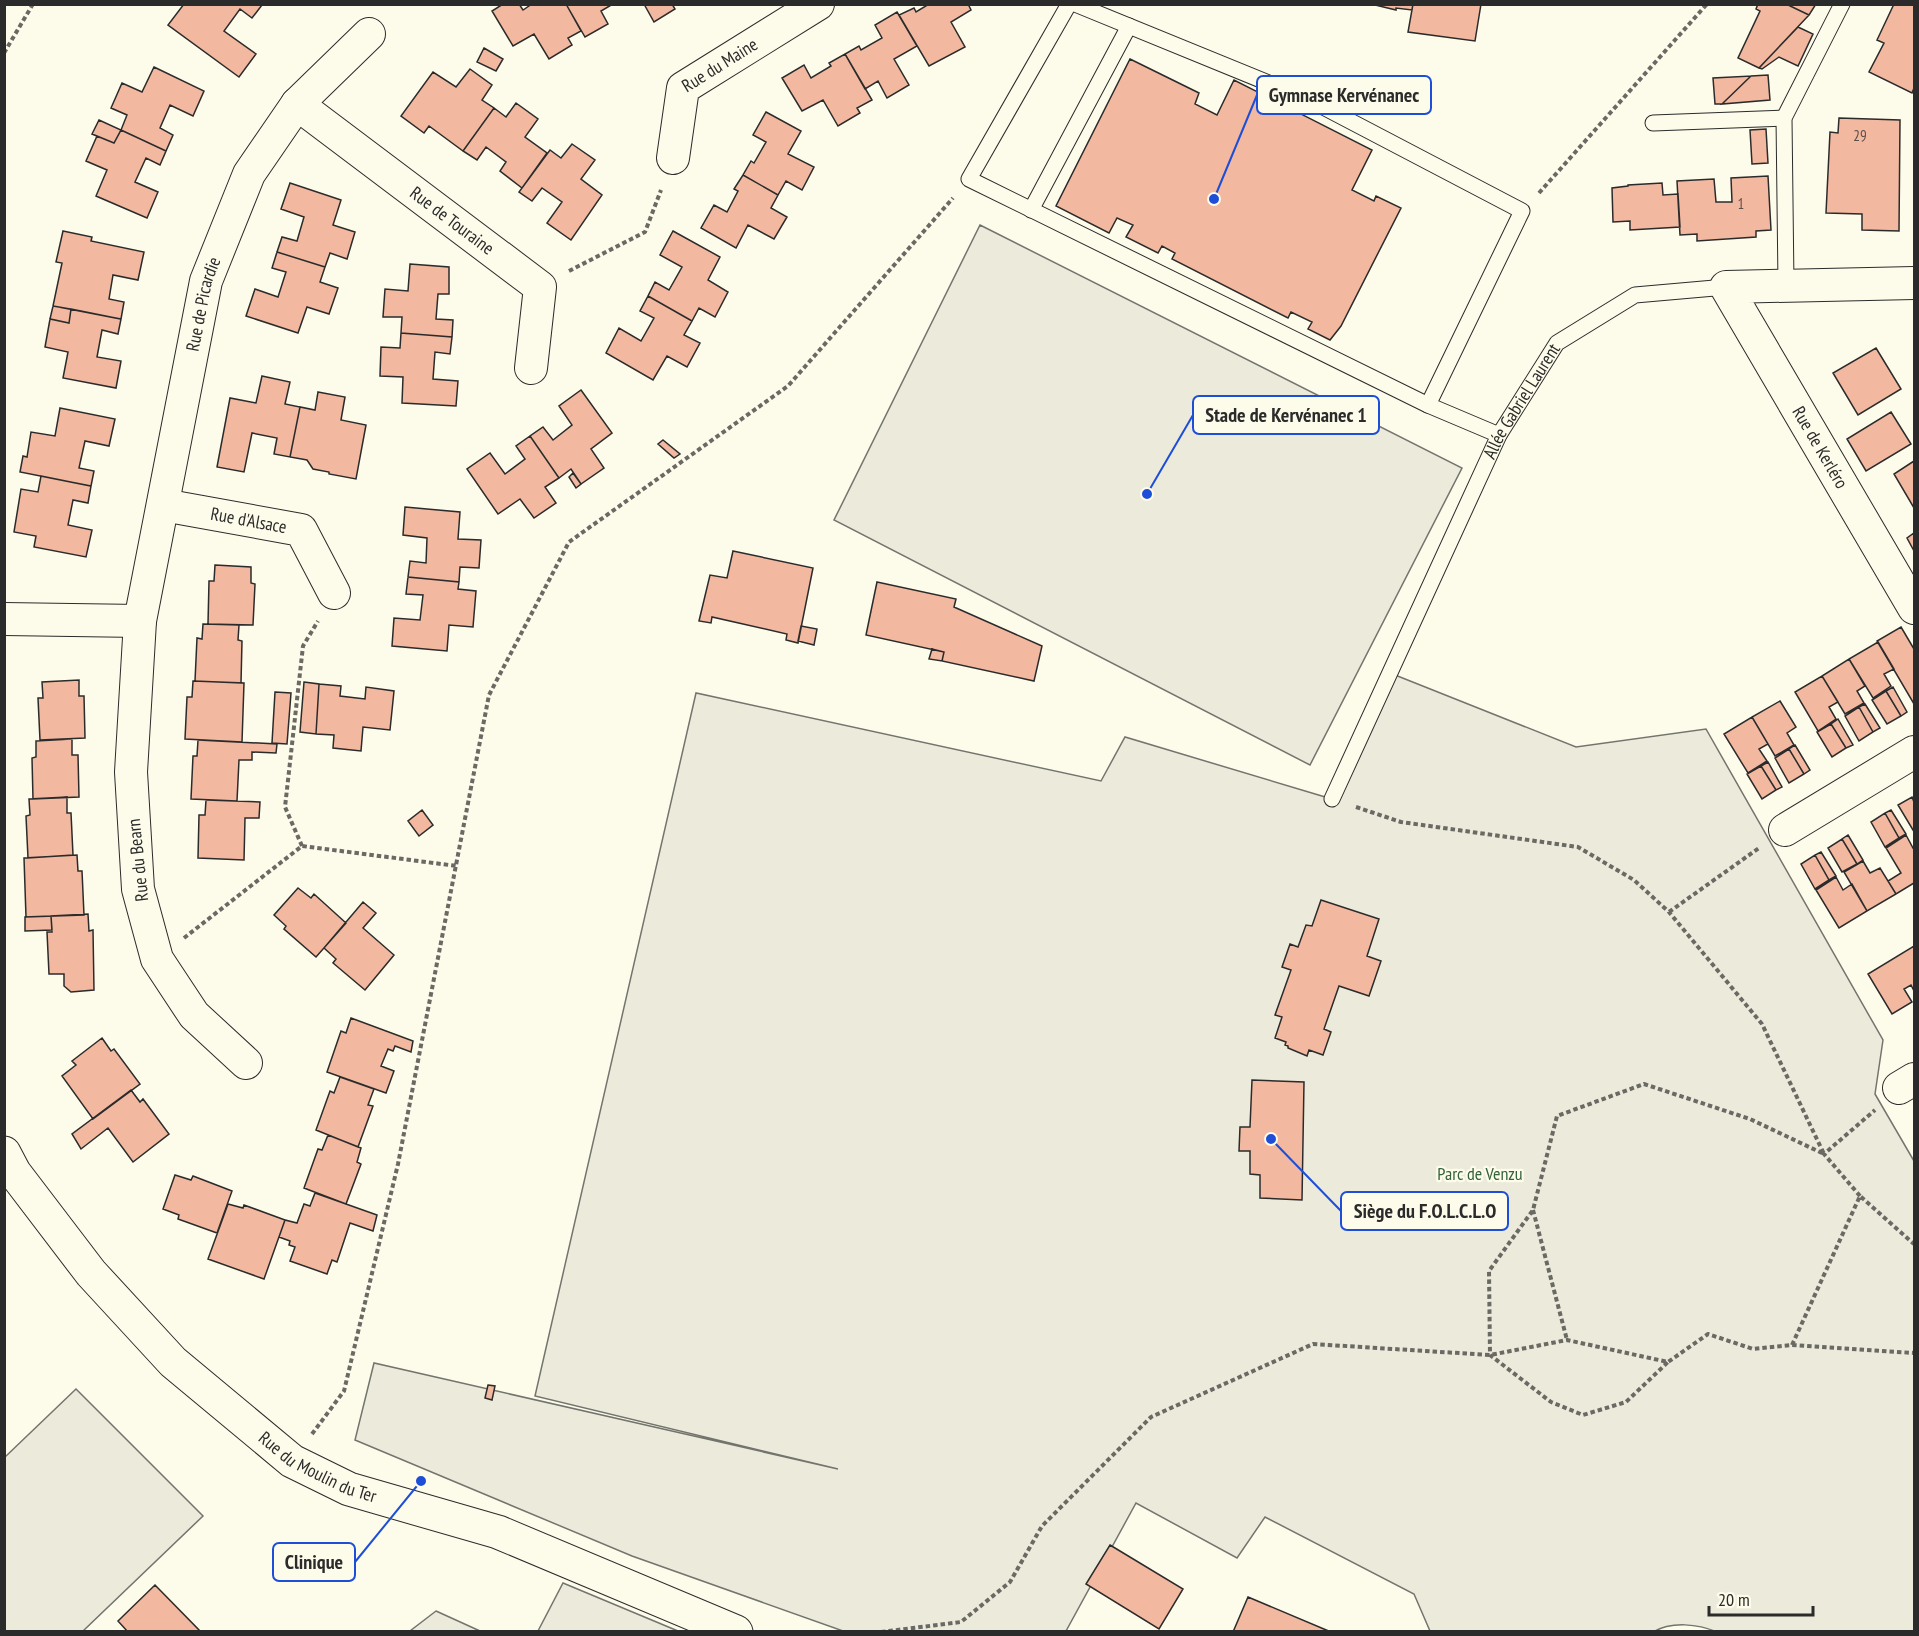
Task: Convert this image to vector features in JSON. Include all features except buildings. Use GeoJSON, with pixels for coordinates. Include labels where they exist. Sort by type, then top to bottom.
{"type":"FeatureCollection","features":[{"type":"Feature","properties":{"kind":"street","name":"Rue du Maine"},"geometry":{"type":"LineString","coordinates":[[673,158],[683,88],[818,4]]}},
{"type":"Feature","properties":{"kind":"street","name":"Rue de Picardie"},"geometry":{"type":"LineString","coordinates":[[140,621],[206,281],[249,174],[297,104],[369,34]]}},
{"type":"Feature","properties":{"kind":"street","name":"Rue de Touraine"},"geometry":{"type":"LineString","coordinates":[[297,104],[540,286]]}},
{"type":"Feature","properties":{"kind":"street","name":"Allée Gabriel Laurent"},"geometry":{"type":"LineString","coordinates":[[1726,287],[1914,283]]}},
{"type":"Feature","properties":{"kind":"street"},"geometry":{"type":"LineString","coordinates":[[531,368],[540,286]]}},
{"type":"Feature","properties":{"kind":"street","name":"Rue de Kerléro"},"geometry":{"type":"LineString","coordinates":[[1726,287],[1914,608]]}},
{"type":"Feature","properties":{"kind":"street","name":"Rue d'Alsace"},"geometry":{"type":"LineString","coordinates":[[163,504],[301,530],[334,593]]}},
{"type":"Feature","properties":{"kind":"street"},"geometry":{"type":"LineString","coordinates":[[4,620],[140,621]]}},
{"type":"Feature","properties":{"kind":"street","name":"Rue du Bearn"},"geometry":{"type":"LineString","coordinates":[[140,621],[131,772],[138,889],[157,959],[194,1015],[246,1063]]}},
{"type":"Feature","properties":{"kind":"street"},"geometry":{"type":"LineString","coordinates":[[1785,830],[1914,752]]}},
{"type":"Feature","properties":{"kind":"street","name":"Rue du Moulin du Ter"},"geometry":{"type":"LineString","coordinates":[[8,1168],[91,1273],[173,1362],[292,1461],[349,1489],[498,1532],[736,1632]]}},
{"type":"Feature","properties":{"kind":"lane"},"geometry":{"type":"LineString","coordinates":[[1069,4],[969,179],[1428,405],[1499,435]]}},
{"type":"Feature","properties":{"kind":"lane"},"geometry":{"type":"LineString","coordinates":[[1075,4],[1310,100],[1522,212],[1428,405]]}},
{"type":"Feature","properties":{"kind":"lane"},"geometry":{"type":"LineString","coordinates":[[1786,285],[1784,118],[1842,4]]}},
{"type":"Feature","properties":{"kind":"lane"},"geometry":{"type":"LineString","coordinates":[[1031,210],[1129,26]]}},
{"type":"Feature","properties":{"kind":"lane"},"geometry":{"type":"LineString","coordinates":[[1653,123],[1784,118]]}},
{"type":"Feature","properties":{"kind":"lane","name":"Allée Gabriel Laurent"},"geometry":{"type":"LineString","coordinates":[[1332,799],[1499,435],[1557,344],[1635,295],[1726,287]]}},
{"type":"Feature","properties":{"kind":"path"},"geometry":{"type":"LineString","coordinates":[[4,53],[33,4]]}},
{"type":"Feature","properties":{"kind":"path"},"geometry":{"type":"LineString","coordinates":[[1522,212],[1707,4]]}},
{"type":"Feature","properties":{"kind":"path"},"geometry":{"type":"LineString","coordinates":[[540,286],[645,231],[673,158]]}},
{"type":"Feature","properties":{"kind":"path"},"geometry":{"type":"LineString","coordinates":[[292,1461],[344,1391],[398,1164],[489,695],[569,542],[788,386],[969,179]]}},
{"type":"Feature","properties":{"kind":"path"},"geometry":{"type":"LineString","coordinates":[[302,846],[285,807],[303,646],[334,593]]}},
{"type":"Feature","properties":{"kind":"path"},"geometry":{"type":"LineString","coordinates":[[1332,799],[1401,822],[1578,847],[1634,880],[1669,912],[1762,1023],[1824,1154],[1860,1196],[1914,1244]]}},
{"type":"Feature","properties":{"kind":"path"},"geometry":{"type":"LineString","coordinates":[[1669,912],[1785,830]]}},
{"type":"Feature","properties":{"kind":"path"},"geometry":{"type":"LineString","coordinates":[[157,959],[302,846],[457,866]]}},
{"type":"Feature","properties":{"kind":"path"},"geometry":{"type":"LineString","coordinates":[[1824,1154],[1907,1083]]}},
{"type":"Feature","properties":{"kind":"path"},"geometry":{"type":"LineString","coordinates":[[1490,1354],[1489,1270],[1533,1210],[1557,1116],[1644,1084],[1749,1119],[1824,1154]]}},
{"type":"Feature","properties":{"kind":"path"},"geometry":{"type":"LineString","coordinates":[[1792,1345],[1860,1196]]}},
{"type":"Feature","properties":{"kind":"path"},"geometry":{"type":"LineString","coordinates":[[1533,1210],[1567,1340]]}},
{"type":"Feature","properties":{"kind":"path"},"geometry":{"type":"LineString","coordinates":[[1490,1354],[1551,1402],[1583,1415],[1626,1402],[1668,1362],[1708,1334],[1753,1349],[1792,1345],[1914,1353]]}},
{"type":"Feature","properties":{"kind":"path"},"geometry":{"type":"LineString","coordinates":[[881,1632],[961,1622],[1010,1582],[1042,1526],[1151,1417],[1313,1344],[1490,1354],[1567,1340],[1668,1362]]}},
{"type":"Feature","properties":{"kind":"green space"},"geometry":{"type":"Polygon","coordinates":[[[980,225],[1462,468],[1310,765],[834,520],[980,225]]]}},
{"type":"Feature","properties":{"kind":"green space","name":"Parc de Venzu"},"geometry":{"type":"Polygon","coordinates":[[[1390,673],[1576,747],[1706,729],[1883,1040],[1875,1094],[1914,1161],[1914,1631],[1717,1632],[1702,1627],[1677,1625],[1653,1632],[1430,1631],[1414,1594],[1265,1517],[1237,1558],[1136,1503],[1066,1631],[843,1631],[632,1556],[355,1440],[374,1363],[838,1469],[535,1396],[696,693],[1101,781],[1125,737],[1332,799],[1390,673]]]}},
{"type":"Feature","properties":{"kind":"green space"},"geometry":{"type":"Polygon","coordinates":[[[563,1583],[678,1631],[538,1631],[563,1583]]]}},
{"type":"Feature","properties":{"kind":"green space"},"geometry":{"type":"Polygon","coordinates":[[[436,1611],[480,1631],[410,1631],[436,1611]]]}},
{"type":"Feature","properties":{"kind":"shaded area"},"geometry":{"type":"Polygon","coordinates":[[[76,1389],[203,1516],[83,1631],[5,1631],[5,1457],[76,1389]]]}},
{"type":"Feature","properties":{"kind":"place","name":"Gymnase Kervénanec"},"geometry":{"type":"Point","coordinates":[1214,199]}},
{"type":"Feature","properties":{"kind":"place","name":"Stade de Kervénanec 1"},"geometry":{"type":"Point","coordinates":[1147,494]}},
{"type":"Feature","properties":{"kind":"place","name":"Siège du F.O.L.C.L.O"},"geometry":{"type":"Point","coordinates":[1271,1139]}},
{"type":"Feature","properties":{"kind":"place","name":"Clinique"},"geometry":{"type":"Point","coordinates":[421,1481]}}]}
